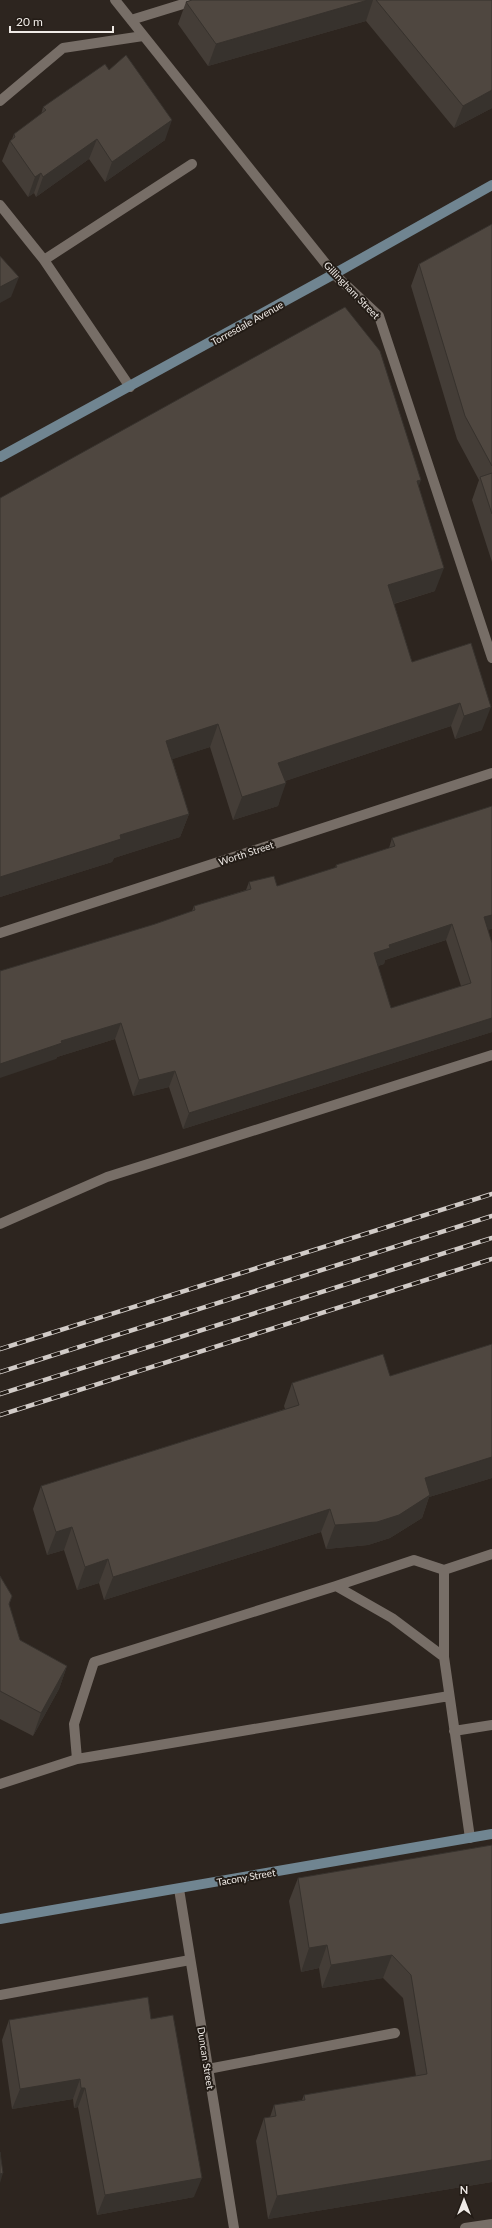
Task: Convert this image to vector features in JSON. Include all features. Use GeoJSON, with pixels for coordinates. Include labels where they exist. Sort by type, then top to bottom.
{"type":"FeatureCollection","features":[{"type":"Feature","properties":{"kind":"main road","name":"Torresdale Avenue"},"geometry":{"type":"LineString","coordinates":[[0,457],[130,387],[492,185]]}},
{"type":"Feature","properties":{"kind":"main road","name":"Tacony Street"},"geometry":{"type":"LineString","coordinates":[[0,1919],[492,1834]]}},
{"type":"Feature","properties":{"kind":"street","name":"Gillingham Street"},"geometry":{"type":"LineString","coordinates":[[115,0],[334,274],[380,316],[492,658]]}},
{"type":"Feature","properties":{"kind":"street"},"geometry":{"type":"LineString","coordinates":[[131,20],[196,0]]}},
{"type":"Feature","properties":{"kind":"street"},"geometry":{"type":"LineString","coordinates":[[0,101],[63,48],[144,36]]}},
{"type":"Feature","properties":{"kind":"street"},"geometry":{"type":"LineString","coordinates":[[44,260],[192,164]]}},
{"type":"Feature","properties":{"kind":"street"},"geometry":{"type":"LineString","coordinates":[[0,205],[44,260],[130,387]]}},
{"type":"Feature","properties":{"kind":"street","name":"Worth Street"},"geometry":{"type":"LineString","coordinates":[[0,933],[492,773]]}},
{"type":"Feature","properties":{"kind":"street"},"geometry":{"type":"LineString","coordinates":[[0,1224],[108,1177],[492,1056]]}},
{"type":"Feature","properties":{"kind":"street"},"geometry":{"type":"LineString","coordinates":[[77,1759],[74,1724],[94,1662],[414,1560],[444,1570],[492,1554]]}},
{"type":"Feature","properties":{"kind":"street"},"geometry":{"type":"LineString","coordinates":[[444,1570],[444,1657],[470,1838]]}},
{"type":"Feature","properties":{"kind":"street"},"geometry":{"type":"LineString","coordinates":[[336,1586],[392,1618],[444,1657]]}},
{"type":"Feature","properties":{"kind":"street"},"geometry":{"type":"LineString","coordinates":[[0,1784],[77,1759],[449,1696]]}},
{"type":"Feature","properties":{"kind":"street"},"geometry":{"type":"LineString","coordinates":[[454,1731],[492,1725]]}},
{"type":"Feature","properties":{"kind":"street","name":"Duncan Street"},"geometry":{"type":"LineString","coordinates":[[179,1889],[234,2228]]}},
{"type":"Feature","properties":{"kind":"street"},"geometry":{"type":"LineString","coordinates":[[0,1995],[190,1960]]}},
{"type":"Feature","properties":{"kind":"street"},"geometry":{"type":"LineString","coordinates":[[208,2069],[395,2033]]}},
{"type":"Feature","properties":{"kind":"street"},"geometry":{"type":"LineString","coordinates":[[465,2228],[492,2224]]}},
{"type":"Feature","properties":{"kind":"building"},"geometry":{"type":"Polygon","coordinates":[[[192,0],[368,0],[216,44],[186,2],[192,0]]]}},
{"type":"Feature","properties":{"kind":"building"},"geometry":{"type":"Polygon","coordinates":[[[376,0],[492,0],[492,90],[463,106],[376,0]]]}},
{"type":"Feature","properties":{"kind":"building"},"geometry":{"type":"Polygon","coordinates":[[[126,55],[172,120],[112,162],[97,139],[43,177],[41,173],[35,177],[10,141],[15,137],[14,134],[46,110],[43,107],[105,64],[109,70],[126,55]]]}},
{"type":"Feature","properties":{"kind":"building"},"geometry":{"type":"Polygon","coordinates":[[[492,224],[492,466],[465,416],[419,264],[492,224]]]}},
{"type":"Feature","properties":{"kind":"building"},"geometry":{"type":"Polygon","coordinates":[[[0,256],[19,277],[0,287],[0,256]]]}},
{"type":"Feature","properties":{"kind":"building"},"geometry":{"type":"Polygon","coordinates":[[[345,307],[380,351],[421,480],[417,481],[444,568],[388,585],[412,662],[471,643],[491,707],[464,716],[460,703],[278,763],[286,783],[242,797],[218,724],[166,741],[189,814],[120,835],[121,839],[0,877],[0,498],[345,307]]]}},
{"type":"Feature","properties":{"kind":"building"},"geometry":{"type":"Polygon","coordinates":[[[492,473],[492,514],[480,477],[492,473]]]}},
{"type":"Feature","properties":{"kind":"building"},"geometry":{"type":"Polygon","coordinates":[[[492,806],[492,915],[484,917],[492,943],[492,1018],[189,1113],[175,1071],[139,1080],[121,1023],[61,1041],[62,1043],[0,1064],[0,971],[155,924],[195,910],[194,906],[251,889],[249,882],[274,876],[277,886],[337,867],[336,865],[395,846],[392,838],[492,806]],[[452,924],[389,945],[390,948],[374,953],[391,1008],[471,983],[452,924]]]}},
{"type":"Feature","properties":{"kind":"building"},"geometry":{"type":"Polygon","coordinates":[[[492,1344],[492,1457],[425,1478],[430,1495],[399,1515],[377,1522],[335,1525],[330,1509],[113,1577],[108,1559],[85,1567],[72,1527],[56,1532],[41,1486],[299,1405],[292,1383],[383,1354],[390,1376],[492,1344]]]}},
{"type":"Feature","properties":{"kind":"building"},"geometry":{"type":"Polygon","coordinates":[[[0,1576],[12,1596],[9,1604],[20,1640],[67,1666],[41,1713],[0,1691],[0,1576]]]}},
{"type":"Feature","properties":{"kind":"building"},"geometry":{"type":"Polygon","coordinates":[[[492,1845],[492,2160],[277,2196],[264,2118],[276,2116],[274,2105],[305,2100],[304,2095],[427,2074],[411,1975],[392,1955],[331,1965],[327,1945],[309,1948],[298,1878],[492,1845]]]}},
{"type":"Feature","properties":{"kind":"building"},"geometry":{"type":"Polygon","coordinates":[[[148,1997],[151,2019],[173,2015],[202,2178],[105,2195],[85,2088],[81,2088],[80,2079],[20,2089],[9,2020],[148,1997]]]}},
{"type":"Feature","properties":{"kind":"building"},"geometry":{"type":"Polygon","coordinates":[[[0,2152],[3,2173],[0,2174],[0,2152]]]}},
{"type":"Feature","properties":{"kind":"railway"},"geometry":{"type":"LineString","coordinates":[[0,1349],[492,1194]]}},
{"type":"Feature","properties":{"kind":"railway"},"geometry":{"type":"LineString","coordinates":[[0,1372],[492,1216]]}},
{"type":"Feature","properties":{"kind":"railway"},"geometry":{"type":"LineString","coordinates":[[0,1394],[492,1238]]}},
{"type":"Feature","properties":{"kind":"railway"},"geometry":{"type":"LineString","coordinates":[[0,1415],[492,1259]]}}]}
